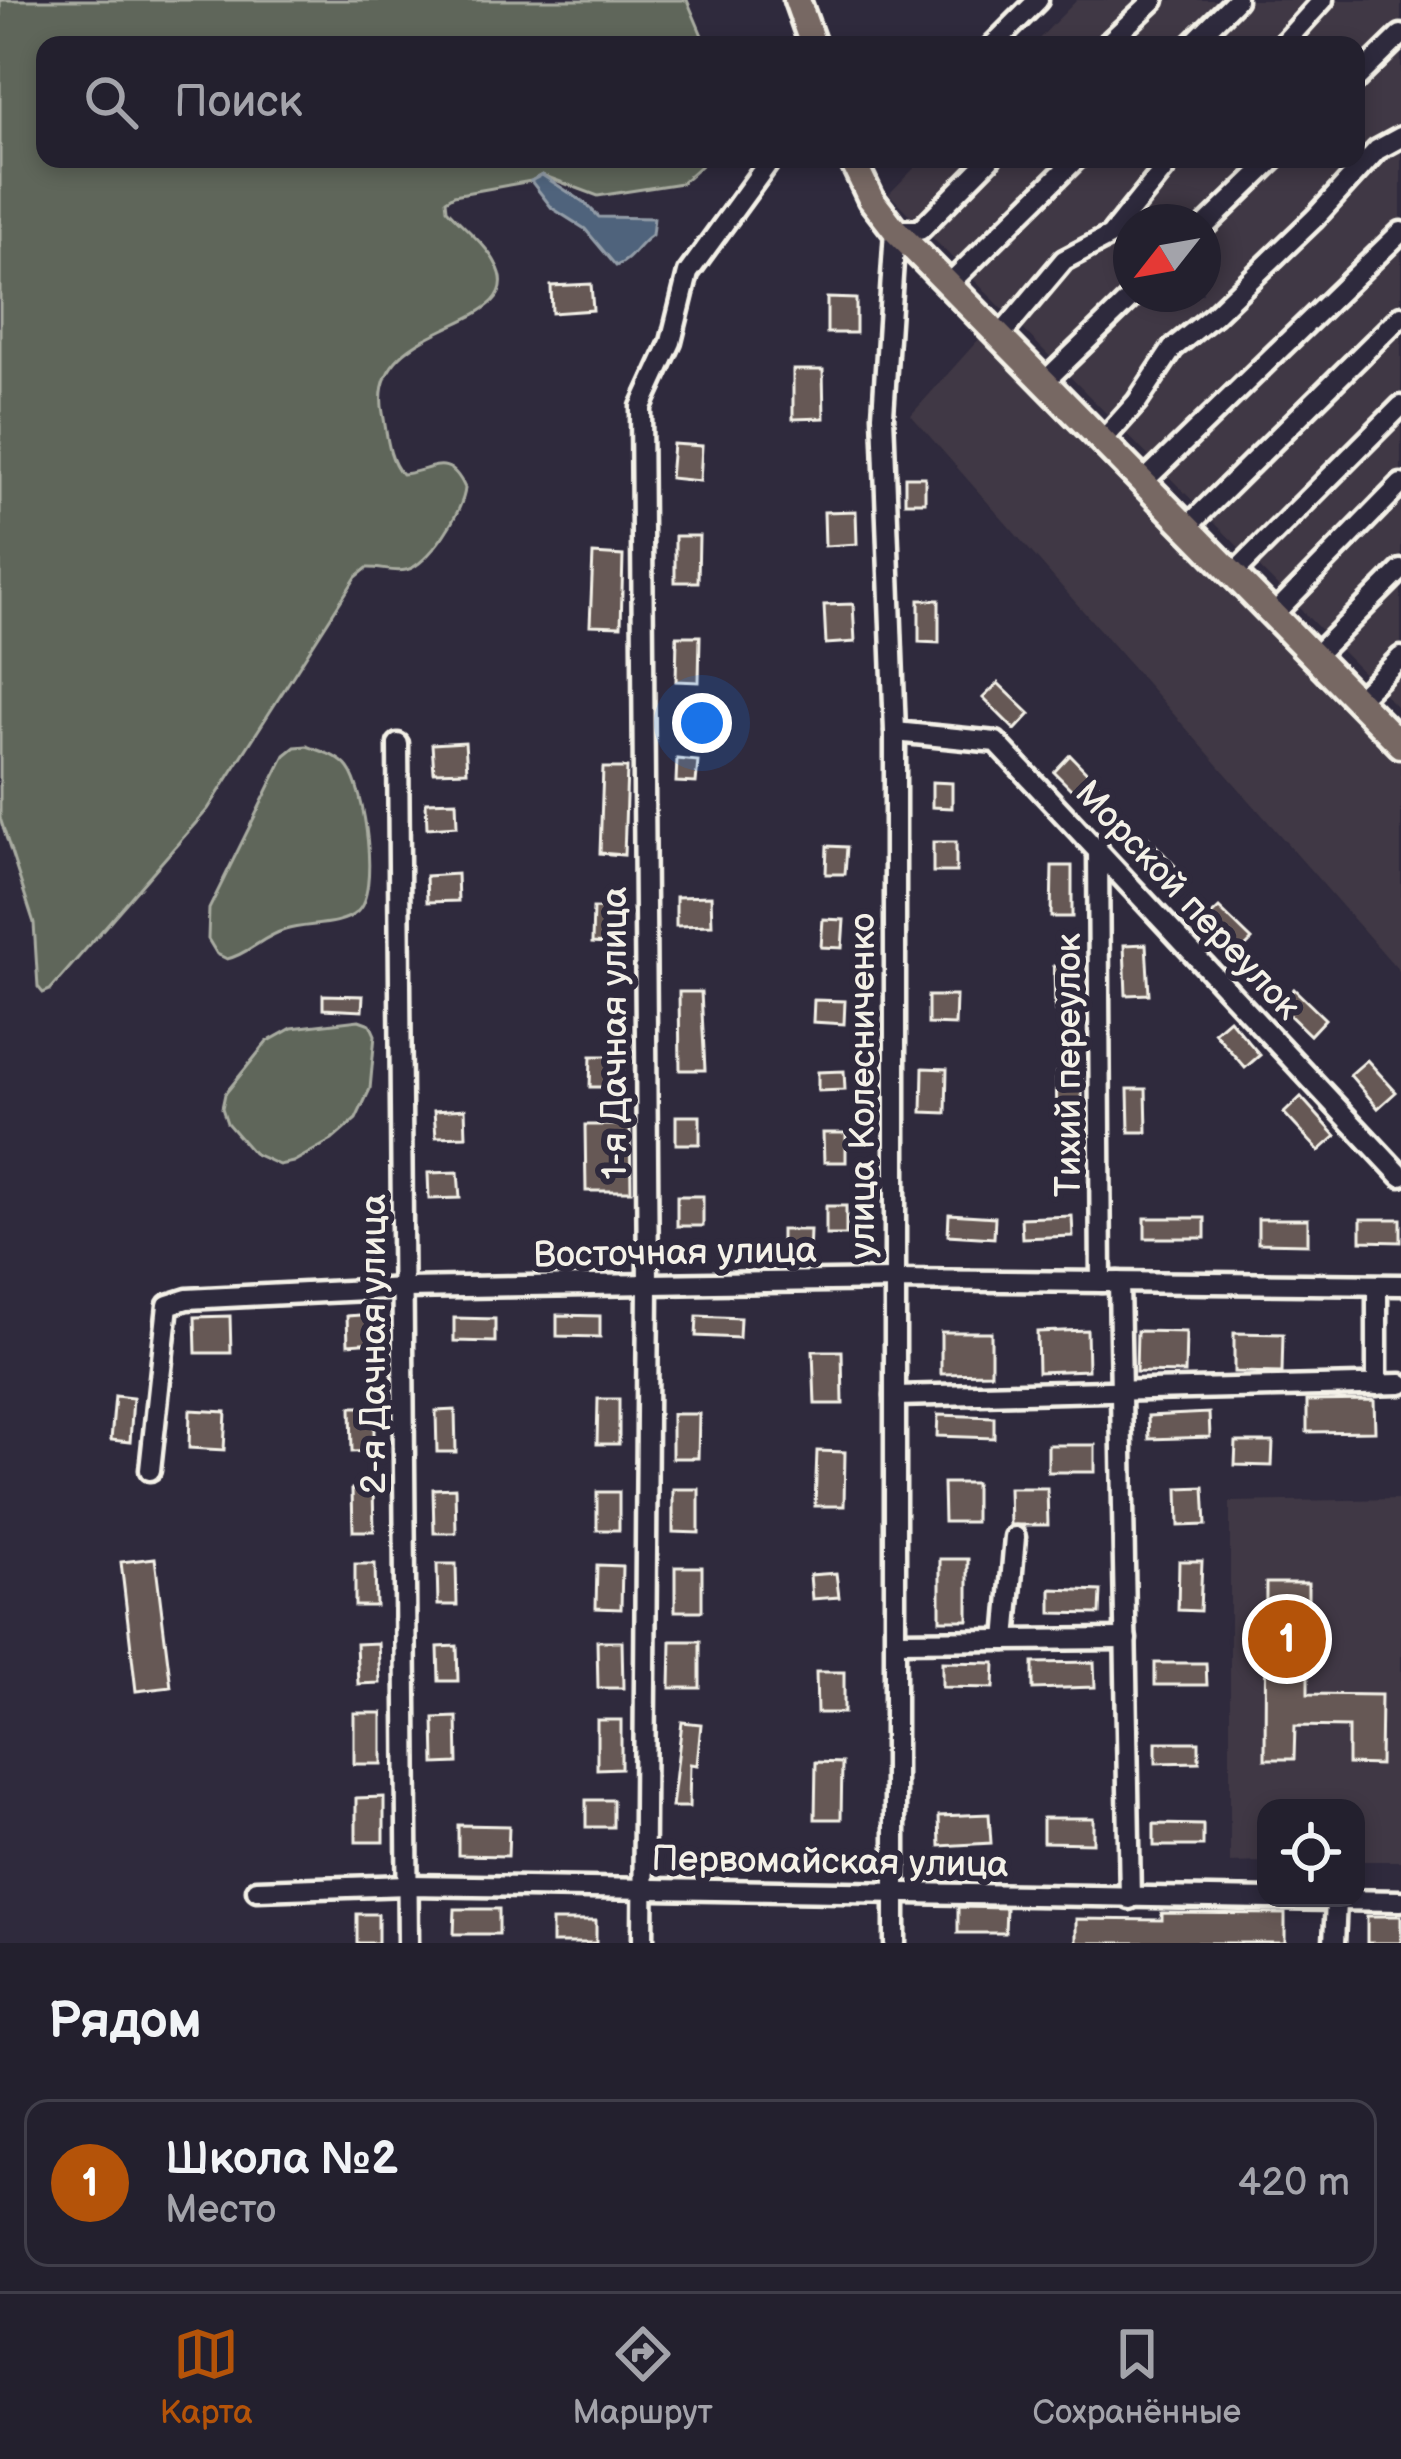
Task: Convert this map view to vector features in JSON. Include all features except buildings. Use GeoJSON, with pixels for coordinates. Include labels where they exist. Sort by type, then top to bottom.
{"type":"FeatureCollection","features":[{"type":"Feature","properties":{"kind":"main road"},"geometry":{"type":"LineString","coordinates":[[797,0],[810,36]]}},
{"type":"Feature","properties":{"kind":"main road"},"geometry":{"type":"LineString","coordinates":[[856,168],[871,199],[895,230],[1399,740]]}},
{"type":"Feature","properties":{"kind":"street"},"geometry":{"type":"LineString","coordinates":[[1002,36],[1037,0]]}},
{"type":"Feature","properties":{"kind":"street"},"geometry":{"type":"LineString","coordinates":[[1116,36],[1154,0]]}},
{"type":"Feature","properties":{"kind":"street"},"geometry":{"type":"LineString","coordinates":[[1200,36],[1236,0]]}},
{"type":"Feature","properties":{"kind":"street"},"geometry":{"type":"LineString","coordinates":[[1290,36],[1323,0]]}},
{"type":"Feature","properties":{"kind":"street"},"geometry":{"type":"LineString","coordinates":[[1365,70],[1401,35]]}},
{"type":"Feature","properties":{"kind":"street"},"geometry":{"type":"LineString","coordinates":[[1365,163],[1401,137]]}},
{"type":"Feature","properties":{"kind":"street","name":"1-я Дачная улица"},"geometry":{"type":"LineString","coordinates":[[644,1943],[648,1285],[641,407],[671,342],[688,273],[764,168]]}},
{"type":"Feature","properties":{"kind":"street"},"geometry":{"type":"LineString","coordinates":[[895,230],[920,230],[981,168]]}},
{"type":"Feature","properties":{"kind":"street"},"geometry":{"type":"LineString","coordinates":[[949,284],[1067,168]]}},
{"type":"Feature","properties":{"kind":"street"},"geometry":{"type":"LineString","coordinates":[[1000,336],[1064,260],[1110,236],[1165,168]]}},
{"type":"Feature","properties":{"kind":"street"},"geometry":{"type":"LineString","coordinates":[[1221,211],[1265,168]]}},
{"type":"Feature","properties":{"kind":"street"},"geometry":{"type":"LineString","coordinates":[[1102,441],[1137,402],[1173,347],[1214,315],[1302,231],[1360,168]]}},
{"type":"Feature","properties":{"kind":"street","name":"улица Колесниченко"},"geometry":{"type":"LineString","coordinates":[[895,230],[883,415],[896,732],[895,1943]]}},
{"type":"Feature","properties":{"kind":"street"},"geometry":{"type":"LineString","coordinates":[[1143,482],[1401,232]]}},
{"type":"Feature","properties":{"kind":"street"},"geometry":{"type":"LineString","coordinates":[[1044,382],[1116,312]]}},
{"type":"Feature","properties":{"kind":"street"},"geometry":{"type":"LineString","coordinates":[[1187,527],[1401,316]]}},
{"type":"Feature","properties":{"kind":"street"},"geometry":{"type":"LineString","coordinates":[[1233,574],[1401,406]]}},
{"type":"Feature","properties":{"kind":"street"},"geometry":{"type":"LineString","coordinates":[[1273,615],[1401,484]]}},
{"type":"Feature","properties":{"kind":"street"},"geometry":{"type":"LineString","coordinates":[[1314,657],[1401,571]]}},
{"type":"Feature","properties":{"kind":"street"},"geometry":{"type":"LineString","coordinates":[[1357,700],[1401,657]]}},
{"type":"Feature","properties":{"kind":"street","name":"Морской переулок"},"geometry":{"type":"LineString","coordinates":[[896,732],[996,742],[1401,1176]]}},
{"type":"Feature","properties":{"kind":"street","name":"2-я Дачная улица"},"geometry":{"type":"LineString","coordinates":[[398,744],[408,1943]]}},
{"type":"Feature","properties":{"kind":"street","name":"Тихий переулок"},"geometry":{"type":"LineString","coordinates":[[1098,848],[1110,1282],[1122,1391],[1130,1899]]}},
{"type":"Feature","properties":{"kind":"street","name":"Восточная улица"},"geometry":{"type":"LineString","coordinates":[[150,1470],[168,1306],[187,1299],[405,1288],[893,1280],[1401,1285]]}},
{"type":"Feature","properties":{"kind":"street"},"geometry":{"type":"LineString","coordinates":[[1377,1385],[1378,1286]]}},
{"type":"Feature","properties":{"kind":"street"},"geometry":{"type":"LineString","coordinates":[[896,1396],[1401,1384]]}},
{"type":"Feature","properties":{"kind":"street"},"geometry":{"type":"LineString","coordinates":[[1006,1640],[1015,1537]]}},
{"type":"Feature","properties":{"kind":"street"},"geometry":{"type":"LineString","coordinates":[[897,1641],[1126,1639]]}},
{"type":"Feature","properties":{"kind":"street","name":"Первомайская улица"},"geometry":{"type":"LineString","coordinates":[[257,1889],[408,1885],[1257,1900]]}},
{"type":"Feature","properties":{"kind":"street","name":"Первомайская улица"},"geometry":{"type":"LineString","coordinates":[[1365,1900],[1401,1901]]}},
{"type":"Feature","properties":{"kind":"street"},"geometry":{"type":"LineString","coordinates":[[1334,1943],[1336,1907]]}},
{"type":"Feature","properties":{"kind":"shaded area"},"geometry":{"type":"Polygon","coordinates":[[[1077,0],[1401,0],[1401,711],[889,194],[914,168],[1365,168],[1365,36],[1042,36],[1077,0]]]}},
{"type":"Feature","properties":{"kind":"shaded area"},"geometry":{"type":"Polygon","coordinates":[[[980,338],[1401,754],[1401,973],[911,415],[980,338]]]}},
{"type":"Feature","properties":{"kind":"shaded area"},"geometry":{"type":"Polygon","coordinates":[[[1401,1499],[1401,1861],[1365,1861],[1365,1799],[1257,1799],[1257,1862],[1230,1863],[1230,1502],[1401,1499]]]}},
{"type":"Feature","properties":{"kind":"green space"},"geometry":{"type":"Polygon","coordinates":[[[0,0],[687,0],[702,36],[36,36],[36,168],[698,168],[681,183],[598,196],[542,175],[446,200],[447,209],[492,257],[501,286],[492,302],[398,359],[384,382],[383,413],[397,468],[402,474],[438,466],[452,470],[465,488],[458,510],[434,548],[415,566],[401,571],[367,568],[356,577],[208,809],[43,993],[38,987],[34,923],[0,818],[0,0]]]}},
{"type":"Feature","properties":{"kind":"green space"},"geometry":{"type":"Polygon","coordinates":[[[307,746],[340,760],[354,780],[368,841],[364,901],[350,917],[285,930],[227,959],[217,954],[208,939],[209,909],[285,755],[295,747],[307,746]]]}},
{"type":"Feature","properties":{"kind":"green space"},"geometry":{"type":"Polygon","coordinates":[[[359,1020],[370,1024],[375,1035],[370,1089],[356,1119],[332,1140],[293,1162],[279,1165],[253,1153],[227,1123],[222,1108],[225,1094],[267,1042],[292,1028],[359,1020]]]}},
{"type":"Feature","properties":{"kind":"water"},"geometry":{"type":"Polygon","coordinates":[[[542,175],[599,217],[654,218],[652,235],[616,266],[585,229],[552,208],[531,181],[542,175]]]}},
{"type":"Feature","properties":{"kind":"place","name":"Школа №2"},"geometry":{"type":"Point","coordinates":[1287,1639]}}]}
